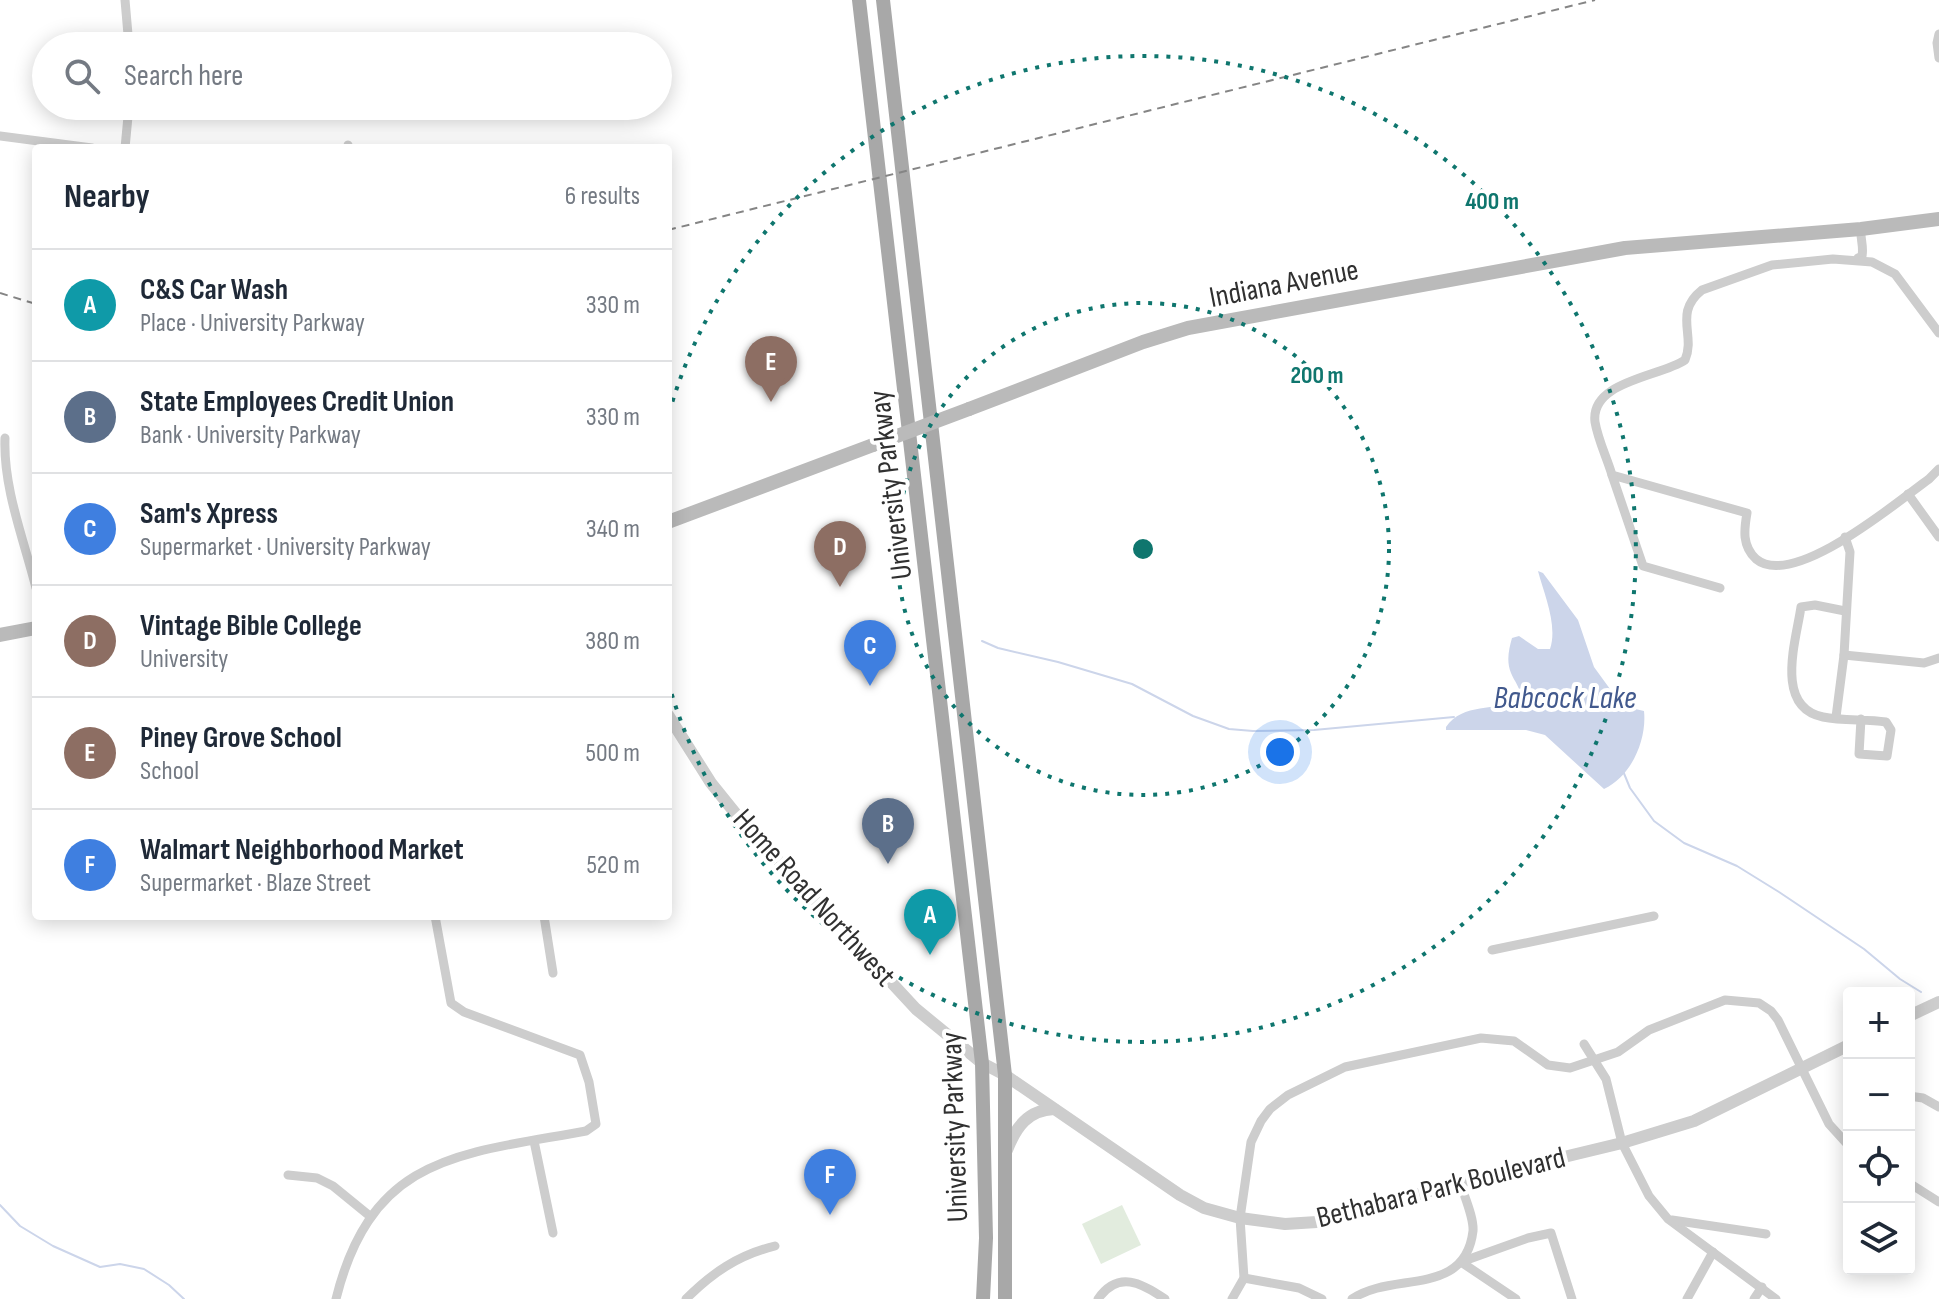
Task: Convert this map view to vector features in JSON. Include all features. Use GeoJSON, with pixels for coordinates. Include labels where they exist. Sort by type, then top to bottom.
{"type":"FeatureCollection","features":[{"type":"Feature","properties":{"kind":"main road","name":"University Parkway"},"geometry":{"type":"LineString","coordinates":[[859,0],[982,1063],[986,1238],[983,1299]]}},
{"type":"Feature","properties":{"kind":"main road","name":"University Parkway"},"geometry":{"type":"LineString","coordinates":[[883,0],[1005,1075],[1005,1299]]}},
{"type":"Feature","properties":{"kind":"main road","name":"Indiana Avenue"},"geometry":{"type":"LineString","coordinates":[[672,520],[1143,342],[1188,328],[1595,252],[1861,235],[1939,219]]}},
{"type":"Feature","properties":{"kind":"main road"},"geometry":{"type":"LineString","coordinates":[[0,635],[32,629]]}},
{"type":"Feature","properties":{"kind":"street"},"geometry":{"type":"LineString","coordinates":[[125,0],[128,32]]}},
{"type":"Feature","properties":{"kind":"street"},"geometry":{"type":"LineString","coordinates":[[1939,34],[1939,58]]}},
{"type":"Feature","properties":{"kind":"street"},"geometry":{"type":"LineString","coordinates":[[125,144],[128,120]]}},
{"type":"Feature","properties":{"kind":"street"},"geometry":{"type":"LineString","coordinates":[[0,136],[61,144]]}},
{"type":"Feature","properties":{"kind":"street"},"geometry":{"type":"LineString","coordinates":[[1858,259],[1864,249],[1861,235]]}},
{"type":"Feature","properties":{"kind":"street"},"geometry":{"type":"LineString","coordinates":[[1720,588],[1643,566],[1596,426],[1600,399],[1616,388],[1685,360],[1688,353],[1686,316],[1696,295],[1702,290],[1772,265],[1833,259],[1858,259],[1880,264],[1895,274],[1939,333]]}},
{"type":"Feature","properties":{"kind":"street"},"geometry":{"type":"LineString","coordinates":[[5,438],[4,453],[12,496],[32,573]]}},
{"type":"Feature","properties":{"kind":"street"},"geometry":{"type":"LineString","coordinates":[[1612,475],[1747,513],[1744,532],[1748,549],[1767,565],[1783,567],[1818,556],[1939,469]]}},
{"type":"Feature","properties":{"kind":"street"},"geometry":{"type":"LineString","coordinates":[[1908,494],[1939,537]]}},
{"type":"Feature","properties":{"kind":"street"},"geometry":{"type":"LineString","coordinates":[[1836,717],[1844,655],[1850,552],[1845,537]]}},
{"type":"Feature","properties":{"kind":"street"},"geometry":{"type":"LineString","coordinates":[[1845,611],[1815,605],[1801,607],[1791,673],[1792,690],[1805,709],[1822,717],[1836,717],[1861,719],[1886,722],[1891,730],[1887,756],[1859,754],[1861,719]]}},
{"type":"Feature","properties":{"kind":"street"},"geometry":{"type":"LineString","coordinates":[[1844,655],[1924,663],[1939,658]]}},
{"type":"Feature","properties":{"kind":"street","name":"Home Road Northwest"},"geometry":{"type":"LineString","coordinates":[[672,721],[711,783],[740,819],[916,1009],[982,1063],[1005,1075]]}},
{"type":"Feature","properties":{"kind":"street"},"geometry":{"type":"LineString","coordinates":[[1492,950],[1654,916]]}},
{"type":"Feature","properties":{"kind":"street"},"geometry":{"type":"LineString","coordinates":[[336,1299],[344,1269],[371,1217],[387,1199],[423,1170],[477,1151],[586,1131],[596,1124],[589,1082],[580,1055],[464,1012],[451,1003],[436,920]]}},
{"type":"Feature","properties":{"kind":"street"},"geometry":{"type":"LineString","coordinates":[[545,920],[553,973]]}},
{"type":"Feature","properties":{"kind":"street"},"geometry":{"type":"LineString","coordinates":[[1232,1299],[1244,1278],[1240,1218],[1252,1137],[1275,1103],[1331,1072],[1481,1038],[1514,1041],[1555,1067],[1578,1068],[1618,1052],[1662,1024],[1715,1003],[1737,999],[1759,1003],[1771,1011],[1829,1124],[1843,1139]]}},
{"type":"Feature","properties":{"kind":"street"},"geometry":{"type":"LineString","coordinates":[[1915,1013],[1939,1002]]}},
{"type":"Feature","properties":{"kind":"street"},"geometry":{"type":"LineString","coordinates":[[1584,1044],[1610,1090],[1622,1143],[1641,1184],[1668,1219],[1776,1299]]}},
{"type":"Feature","properties":{"kind":"street","name":"Bethabara Park Boulevard"},"geometry":{"type":"LineString","coordinates":[[1005,1075],[1180,1195],[1204,1208],[1240,1218],[1285,1224],[1317,1222],[1460,1182],[1622,1143],[1694,1121],[1843,1048]]}},
{"type":"Feature","properties":{"kind":"street"},"geometry":{"type":"LineString","coordinates":[[1915,1097],[1939,1107]]}},
{"type":"Feature","properties":{"kind":"street"},"geometry":{"type":"LineString","coordinates":[[1006,1153],[1012,1137],[1029,1116],[1037,1111],[1054,1109]]}},
{"type":"Feature","properties":{"kind":"street"},"geometry":{"type":"LineString","coordinates":[[534,1141],[553,1233]]}},
{"type":"Feature","properties":{"kind":"street"},"geometry":{"type":"LineString","coordinates":[[288,1175],[317,1178],[333,1186],[371,1217]]}},
{"type":"Feature","properties":{"kind":"street"},"geometry":{"type":"LineString","coordinates":[[1460,1182],[1473,1229],[1461,1262]]}},
{"type":"Feature","properties":{"kind":"street"},"geometry":{"type":"LineString","coordinates":[[1915,1187],[1939,1202]]}},
{"type":"Feature","properties":{"kind":"street"},"geometry":{"type":"LineString","coordinates":[[1668,1219],[1766,1234]]}},
{"type":"Feature","properties":{"kind":"street"},"geometry":{"type":"LineString","coordinates":[[1352,1299],[1375,1287],[1438,1278],[1461,1262],[1551,1233],[1572,1299]]}},
{"type":"Feature","properties":{"kind":"street"},"geometry":{"type":"LineString","coordinates":[[686,1299],[711,1274],[743,1256],[775,1246]]}},
{"type":"Feature","properties":{"kind":"street"},"geometry":{"type":"LineString","coordinates":[[1687,1299],[1713,1252]]}},
{"type":"Feature","properties":{"kind":"street"},"geometry":{"type":"LineString","coordinates":[[1461,1262],[1516,1299]]}},
{"type":"Feature","properties":{"kind":"street"},"geometry":{"type":"LineString","coordinates":[[1244,1278],[1299,1288],[1322,1299]]}},
{"type":"Feature","properties":{"kind":"street"},"geometry":{"type":"LineString","coordinates":[[1098,1299],[1108,1287],[1126,1282],[1141,1283],[1165,1299]]}},
{"type":"Feature","properties":{"kind":"street"},"geometry":{"type":"LineString","coordinates":[[1754,1299],[1762,1287]]}},
{"type":"Feature","properties":{"kind":"green space"},"geometry":{"type":"Polygon","coordinates":[[[1122,1205],[1141,1245],[1101,1264],[1082,1224],[1122,1205]]]}},
{"type":"Feature","properties":{"kind":"water","name":"Babcock Lake"},"geometry":{"type":"Polygon","coordinates":[[[1538,571],[1543,573],[1578,620],[1594,667],[1618,700],[1627,707],[1644,711],[1643,733],[1636,756],[1622,775],[1604,789],[1545,735],[1526,730],[1446,730],[1453,719],[1461,714],[1520,699],[1509,664],[1512,638],[1519,636],[1538,649],[1550,649],[1551,620],[1538,571]]]}},
{"type":"Feature","properties":{"kind":"waterway"},"geometry":{"type":"LineString","coordinates":[[982,641],[1132,684],[1193,716],[1229,729],[1314,730],[1454,717]]}},
{"type":"Feature","properties":{"kind":"waterway"},"geometry":{"type":"LineString","coordinates":[[1623,771],[1630,788],[1654,821],[1684,843],[1737,866],[1779,892],[1921,992]]}},
{"type":"Feature","properties":{"kind":"waterway"},"geometry":{"type":"LineString","coordinates":[[0,1205],[20,1226],[53,1246],[100,1267],[120,1264],[144,1269],[184,1299]]}},
{"type":"Feature","properties":{"kind":"railway"},"geometry":{"type":"LineString","coordinates":[[672,229],[1595,0]]}},
{"type":"Feature","properties":{"kind":"railway"},"geometry":{"type":"LineString","coordinates":[[0,293],[32,303]]}},
{"type":"Feature","properties":{"kind":"place","name":"Piney Grove School"},"geometry":{"type":"Point","coordinates":[771,402]}},
{"type":"Feature","properties":{"kind":"place","name":"Vintage Bible College"},"geometry":{"type":"Point","coordinates":[840,587]}},
{"type":"Feature","properties":{"kind":"place","name":"Sam's Xpress"},"geometry":{"type":"Point","coordinates":[870,686]}},
{"type":"Feature","properties":{"kind":"place","name":"State Employees Credit Union"},"geometry":{"type":"Point","coordinates":[888,864]}},
{"type":"Feature","properties":{"kind":"place","name":"C&S Car Wash"},"geometry":{"type":"Point","coordinates":[930,955]}},
{"type":"Feature","properties":{"kind":"place","name":"Walmart Neighborhood Market"},"geometry":{"type":"Point","coordinates":[830,1215]}}]}
